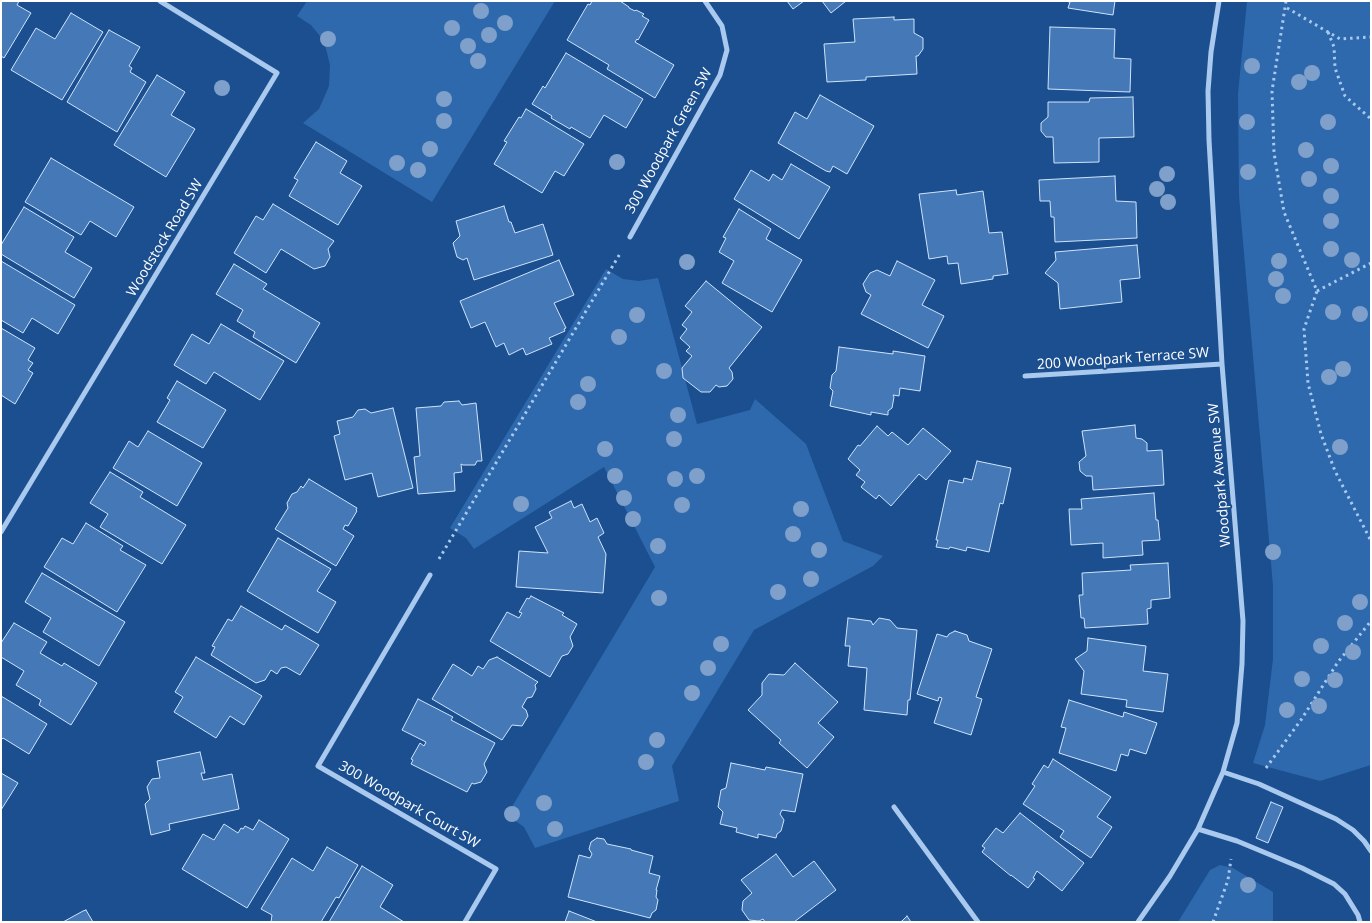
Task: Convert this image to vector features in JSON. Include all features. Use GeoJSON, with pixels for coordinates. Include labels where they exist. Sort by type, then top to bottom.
{"type":"FeatureCollection","features":[{"type":"Feature","properties":{"kind":"street","name":"Woodstock Road SW"},"geometry":{"type":"LineString","coordinates":[[1,532],[277,73],[160,1]]}},
{"type":"Feature","properties":{"kind":"street","name":"300 Woodpark Green SW"},"geometry":{"type":"LineString","coordinates":[[630,237],[720,74],[727,50],[722,26],[705,1]]}},
{"type":"Feature","properties":{"kind":"street","name":"Woodpark Avenue SW"},"geometry":{"type":"LineString","coordinates":[[1138,922],[1170,876],[1198,829],[1223,772],[1237,724],[1242,664],[1243,621],[1222,364],[1209,140],[1208,91],[1211,52],[1219,1]]}},
{"type":"Feature","properties":{"kind":"street","name":"200 Woodpark Terrace SW"},"geometry":{"type":"LineString","coordinates":[[1025,376],[1222,364]]}},
{"type":"Feature","properties":{"kind":"street","name":"300 Woodpark Court SW"},"geometry":{"type":"LineString","coordinates":[[430,575],[318,766],[496,870],[465,922]]}},
{"type":"Feature","properties":{"kind":"street"},"geometry":{"type":"LineString","coordinates":[[1223,772],[1259,784],[1336,818],[1353,830],[1371,851]]}},
{"type":"Feature","properties":{"kind":"street"},"geometry":{"type":"LineString","coordinates":[[894,807],[978,922]]}},
{"type":"Feature","properties":{"kind":"street"},"geometry":{"type":"LineString","coordinates":[[1198,829],[1237,841],[1302,868],[1334,884],[1345,894],[1356,910],[1360,922]]}},
{"type":"Feature","properties":{"kind":"path"},"geometry":{"type":"LineString","coordinates":[[1286,1],[1287,8],[1272,91],[1274,153],[1284,212],[1317,291],[1304,329],[1308,383],[1321,434],[1335,471],[1371,541]]}},
{"type":"Feature","properties":{"kind":"path"},"geometry":{"type":"LineString","coordinates":[[1287,8],[1340,39],[1371,37]]}},
{"type":"Feature","properties":{"kind":"path"},"geometry":{"type":"LineString","coordinates":[[1328,32],[1334,47],[1335,68],[1345,96],[1371,119]]}},
{"type":"Feature","properties":{"kind":"path"},"geometry":{"type":"LineString","coordinates":[[430,575],[630,237]]}},
{"type":"Feature","properties":{"kind":"path"},"geometry":{"type":"LineString","coordinates":[[1317,291],[1371,263]]}},
{"type":"Feature","properties":{"kind":"path"},"geometry":{"type":"LineString","coordinates":[[1264,771],[1301,720],[1338,662],[1371,621]]}},
{"type":"Feature","properties":{"kind":"path"},"geometry":{"type":"LineString","coordinates":[[1213,922],[1228,880],[1231,858]]}},
{"type":"Feature","properties":{"kind":"shaded area"},"geometry":{"type":"Polygon","coordinates":[[[307,1],[555,1],[432,202],[303,123],[319,109],[329,86],[330,65],[324,41],[311,25],[297,16],[307,1]]]}},
{"type":"Feature","properties":{"kind":"shaded area"},"geometry":{"type":"Polygon","coordinates":[[[1247,1],[1371,1],[1371,765],[1320,781],[1253,763],[1265,725],[1273,659],[1273,586],[1239,196],[1238,94],[1247,1]]]}},
{"type":"Feature","properties":{"kind":"shaded area"},"geometry":{"type":"Polygon","coordinates":[[[606,269],[623,279],[639,281],[658,278],[697,424],[750,410],[755,399],[806,444],[843,541],[883,556],[873,566],[754,630],[672,766],[679,801],[535,848],[524,827],[507,815],[655,567],[604,467],[474,549],[466,538],[450,528],[606,269]]]}},
{"type":"Feature","properties":{"kind":"shaded area"},"geometry":{"type":"Polygon","coordinates":[[[1220,865],[1233,868],[1273,892],[1273,922],[1178,922],[1210,870],[1220,865]]]}},
{"type":"Feature","properties":{"kind":"building"},"geometry":{"type":"Polygon","coordinates":[[[1,1],[19,1],[17,5],[31,13],[4,58],[1,56],[1,1]]]}},
{"type":"Feature","properties":{"kind":"building"},"geometry":{"type":"Polygon","coordinates":[[[592,1],[620,1],[629,8],[644,14],[642,16],[649,20],[635,42],[674,65],[655,98],[607,69],[609,65],[567,40],[588,4],[590,5],[592,1]]]}},
{"type":"Feature","properties":{"kind":"building"},"geometry":{"type":"Polygon","coordinates":[[[787,1],[804,1],[793,9],[787,1]]]}},
{"type":"Feature","properties":{"kind":"building"},"geometry":{"type":"Polygon","coordinates":[[[822,1],[846,1],[831,13],[822,1]]]}},
{"type":"Feature","properties":{"kind":"building"},"geometry":{"type":"Polygon","coordinates":[[[1064,1],[1115,1],[1113,15],[1068,8],[1070,2],[1064,1]]]}},
{"type":"Feature","properties":{"kind":"building"},"geometry":{"type":"Polygon","coordinates":[[[71,13],[103,32],[62,100],[11,70],[36,28],[55,39],[71,13]]]}},
{"type":"Feature","properties":{"kind":"building"},"geometry":{"type":"Polygon","coordinates":[[[894,17],[894,20],[914,19],[914,33],[923,38],[923,49],[916,56],[917,74],[866,77],[866,80],[827,82],[824,44],[855,42],[853,19],[894,17]]]}},
{"type":"Feature","properties":{"kind":"building"},"geometry":{"type":"Polygon","coordinates":[[[1050,27],[1115,29],[1114,58],[1131,59],[1130,92],[1048,89],[1050,27]]]}},
{"type":"Feature","properties":{"kind":"building"},"geometry":{"type":"Polygon","coordinates":[[[109,30],[140,47],[129,66],[132,68],[130,72],[146,82],[117,132],[67,102],[109,30]]]}},
{"type":"Feature","properties":{"kind":"building"},"geometry":{"type":"Polygon","coordinates":[[[566,53],[643,99],[626,128],[604,115],[590,138],[551,118],[552,116],[532,104],[543,86],[545,88],[566,53]]]}},
{"type":"Feature","properties":{"kind":"building"},"geometry":{"type":"Polygon","coordinates":[[[157,75],[185,92],[171,115],[195,129],[166,177],[114,145],[157,75]]]}},
{"type":"Feature","properties":{"kind":"building"},"geometry":{"type":"Polygon","coordinates":[[[820,95],[874,126],[847,174],[833,166],[830,172],[826,171],[778,143],[795,112],[807,119],[820,95]]]}},
{"type":"Feature","properties":{"kind":"building"},"geometry":{"type":"Polygon","coordinates":[[[1133,97],[1134,137],[1099,138],[1099,162],[1054,163],[1053,137],[1046,137],[1041,131],[1041,123],[1048,117],[1048,102],[1089,102],[1090,98],[1133,97]]]}},
{"type":"Feature","properties":{"kind":"building"},"geometry":{"type":"Polygon","coordinates":[[[526,109],[584,144],[564,176],[555,171],[542,193],[494,164],[507,142],[504,141],[526,109]]]}},
{"type":"Feature","properties":{"kind":"building"},"geometry":{"type":"Polygon","coordinates":[[[316,142],[347,161],[340,173],[362,186],[338,225],[289,196],[298,180],[294,178],[316,142]]]}},
{"type":"Feature","properties":{"kind":"building"},"geometry":{"type":"Polygon","coordinates":[[[51,158],[134,207],[116,237],[90,221],[81,235],[25,202],[51,158]]]}},
{"type":"Feature","properties":{"kind":"building"},"geometry":{"type":"Polygon","coordinates":[[[791,164],[830,187],[799,239],[734,199],[751,170],[769,181],[773,174],[782,180],[791,164]]]}},
{"type":"Feature","properties":{"kind":"building"},"geometry":{"type":"Polygon","coordinates":[[[1115,176],[1116,201],[1136,202],[1137,238],[1055,242],[1054,217],[1051,217],[1050,201],[1040,201],[1039,180],[1115,176]]]}},
{"type":"Feature","properties":{"kind":"building"},"geometry":{"type":"Polygon","coordinates":[[[956,190],[957,195],[983,191],[989,233],[1002,232],[1008,274],[993,276],[993,279],[961,284],[958,263],[948,264],[947,256],[929,259],[919,194],[956,190]]]}},
{"type":"Feature","properties":{"kind":"building"},"geometry":{"type":"Polygon","coordinates":[[[273,204],[334,241],[328,249],[330,257],[325,266],[314,269],[281,249],[266,273],[234,253],[256,216],[263,220],[273,204]]]}},
{"type":"Feature","properties":{"kind":"building"},"geometry":{"type":"Polygon","coordinates":[[[504,206],[515,233],[543,224],[553,255],[474,280],[467,258],[463,260],[457,257],[453,243],[460,236],[456,221],[504,206]]]}},
{"type":"Feature","properties":{"kind":"building"},"geometry":{"type":"Polygon","coordinates":[[[24,207],[74,237],[65,252],[92,268],[74,298],[1,254],[1,245],[24,207]]]}},
{"type":"Feature","properties":{"kind":"building"},"geometry":{"type":"Polygon","coordinates":[[[739,209],[771,229],[766,239],[802,260],[772,312],[722,283],[734,261],[719,252],[726,238],[723,237],[739,209]]]}},
{"type":"Feature","properties":{"kind":"building"},"geometry":{"type":"Polygon","coordinates":[[[1137,245],[1140,278],[1120,280],[1122,302],[1060,309],[1058,283],[1045,273],[1056,260],[1055,252],[1137,245]]]}},
{"type":"Feature","properties":{"kind":"building"},"geometry":{"type":"Polygon","coordinates":[[[559,260],[574,295],[554,303],[566,328],[564,329],[565,331],[549,338],[552,344],[526,355],[523,348],[509,355],[504,343],[496,347],[485,322],[471,328],[460,301],[559,260]]]}},
{"type":"Feature","properties":{"kind":"building"},"geometry":{"type":"Polygon","coordinates":[[[1,261],[75,305],[58,334],[32,318],[23,333],[1,320],[1,261]]]}},
{"type":"Feature","properties":{"kind":"building"},"geometry":{"type":"Polygon","coordinates":[[[897,261],[935,280],[922,305],[944,316],[928,348],[861,314],[871,295],[866,292],[863,284],[870,273],[877,270],[890,276],[897,261]]]}},
{"type":"Feature","properties":{"kind":"building"},"geometry":{"type":"Polygon","coordinates":[[[234,264],[267,284],[263,289],[320,323],[296,363],[253,337],[255,332],[237,321],[243,310],[216,294],[234,264]]]}},
{"type":"Feature","properties":{"kind":"building"},"geometry":{"type":"Polygon","coordinates":[[[706,281],[762,327],[729,368],[733,379],[727,386],[719,387],[716,385],[710,392],[701,392],[683,378],[682,368],[692,356],[686,351],[690,347],[680,338],[687,329],[682,325],[692,312],[685,306],[706,281]]]}},
{"type":"Feature","properties":{"kind":"building"},"geometry":{"type":"Polygon","coordinates":[[[221,324],[284,361],[260,400],[214,372],[206,384],[174,365],[192,334],[209,344],[221,324]]]}},
{"type":"Feature","properties":{"kind":"building"},"geometry":{"type":"Polygon","coordinates":[[[1,328],[35,348],[28,360],[33,363],[28,370],[33,373],[15,404],[1,395],[1,328]]]}},
{"type":"Feature","properties":{"kind":"building"},"geometry":{"type":"Polygon","coordinates":[[[839,347],[893,354],[893,351],[925,356],[920,391],[900,388],[899,396],[893,395],[892,408],[888,411],[888,415],[871,412],[871,415],[830,406],[833,391],[830,388],[832,375],[836,371],[839,347]]]}},
{"type":"Feature","properties":{"kind":"building"},"geometry":{"type":"Polygon","coordinates":[[[177,381],[226,410],[203,448],[157,422],[170,400],[167,398],[177,381]]]}},
{"type":"Feature","properties":{"kind":"building"},"geometry":{"type":"Polygon","coordinates":[[[459,401],[462,405],[476,403],[482,461],[477,461],[475,465],[461,464],[462,472],[454,473],[455,491],[418,494],[414,457],[420,456],[416,408],[441,406],[444,402],[459,401]]]}},
{"type":"Feature","properties":{"kind":"building"},"geometry":{"type":"Polygon","coordinates":[[[393,408],[413,488],[378,497],[372,473],[345,480],[334,436],[340,434],[337,421],[353,417],[358,410],[365,409],[371,413],[393,408]]]}},
{"type":"Feature","properties":{"kind":"building"},"geometry":{"type":"Polygon","coordinates":[[[1135,425],[1136,438],[1142,439],[1147,443],[1147,451],[1162,450],[1164,485],[1093,490],[1092,476],[1086,476],[1080,471],[1079,462],[1086,456],[1082,431],[1135,425]]]}},
{"type":"Feature","properties":{"kind":"building"},"geometry":{"type":"Polygon","coordinates":[[[877,426],[888,436],[892,432],[908,445],[923,428],[951,451],[926,480],[919,474],[891,506],[879,495],[876,499],[861,487],[865,482],[856,475],[860,470],[848,459],[858,445],[860,446],[877,426]]]}},
{"type":"Feature","properties":{"kind":"building"},"geometry":{"type":"Polygon","coordinates":[[[148,431],[202,463],[177,506],[113,468],[129,441],[138,447],[148,431]]]}},
{"type":"Feature","properties":{"kind":"building"},"geometry":{"type":"Polygon","coordinates":[[[977,461],[1011,468],[1003,504],[1000,503],[989,552],[967,547],[966,551],[950,547],[949,549],[936,547],[949,480],[963,483],[964,478],[972,480],[977,461]]]}},
{"type":"Feature","properties":{"kind":"building"},"geometry":{"type":"Polygon","coordinates":[[[110,472],[143,492],[140,497],[186,525],[162,564],[100,527],[108,514],[90,503],[110,472]]]}},
{"type":"Feature","properties":{"kind":"building"},"geometry":{"type":"Polygon","coordinates":[[[309,479],[357,508],[348,526],[345,525],[343,529],[354,536],[336,566],[275,529],[288,508],[287,503],[292,494],[297,492],[301,486],[303,488],[309,479]]]}},
{"type":"Feature","properties":{"kind":"building"},"geometry":{"type":"Polygon","coordinates":[[[1154,493],[1160,540],[1142,541],[1143,555],[1103,558],[1103,543],[1071,545],[1069,509],[1082,509],[1081,499],[1154,493]]]}},
{"type":"Feature","properties":{"kind":"building"},"geometry":{"type":"Polygon","coordinates":[[[571,501],[574,508],[582,504],[590,522],[597,518],[604,533],[598,537],[606,554],[603,593],[516,587],[519,551],[548,553],[535,527],[552,518],[549,512],[571,501]]]}},
{"type":"Feature","properties":{"kind":"building"},"geometry":{"type":"Polygon","coordinates":[[[86,523],[123,546],[120,550],[146,565],[117,612],[44,567],[62,538],[73,544],[86,523]]]}},
{"type":"Feature","properties":{"kind":"building"},"geometry":{"type":"Polygon","coordinates":[[[278,538],[331,569],[317,591],[336,602],[318,633],[247,591],[278,538]]]}},
{"type":"Feature","properties":{"kind":"building"},"geometry":{"type":"Polygon","coordinates":[[[1168,563],[1170,598],[1151,600],[1151,608],[1147,609],[1148,624],[1085,628],[1084,618],[1081,618],[1079,595],[1083,595],[1082,573],[1131,570],[1130,565],[1168,563]]]}},
{"type":"Feature","properties":{"kind":"building"},"geometry":{"type":"Polygon","coordinates":[[[42,573],[125,622],[99,666],[43,632],[51,618],[25,602],[42,573]]]}},
{"type":"Feature","properties":{"kind":"building"},"geometry":{"type":"Polygon","coordinates":[[[531,596],[564,613],[562,615],[577,624],[570,637],[573,646],[568,654],[562,656],[550,677],[490,641],[507,612],[519,618],[522,613],[519,612],[527,598],[529,599],[531,596]]]}},
{"type":"Feature","properties":{"kind":"building"},"geometry":{"type":"Polygon","coordinates":[[[241,606],[282,630],[285,625],[319,645],[300,675],[286,667],[281,668],[277,674],[271,670],[265,680],[256,683],[211,655],[215,647],[212,646],[228,619],[232,621],[241,606]]]}},
{"type":"Feature","properties":{"kind":"building"},"geometry":{"type":"Polygon","coordinates":[[[848,618],[871,621],[873,625],[879,618],[890,620],[897,628],[917,630],[907,715],[864,710],[867,668],[848,666],[850,646],[845,646],[848,618]]]}},
{"type":"Feature","properties":{"kind":"building"},"geometry":{"type":"Polygon","coordinates":[[[14,623],[47,642],[40,653],[62,666],[64,663],[97,683],[71,725],[39,705],[41,700],[16,685],[24,671],[1,657],[1,643],[14,623]]]}},
{"type":"Feature","properties":{"kind":"building"},"geometry":{"type":"Polygon","coordinates":[[[955,631],[967,635],[969,641],[992,649],[976,697],[982,699],[971,735],[934,723],[942,698],[939,697],[938,701],[917,694],[937,634],[947,637],[955,631]]]}},
{"type":"Feature","properties":{"kind":"building"},"geometry":{"type":"Polygon","coordinates":[[[1088,638],[1146,646],[1143,671],[1168,674],[1163,712],[1126,707],[1127,700],[1081,694],[1084,671],[1075,659],[1087,651],[1088,638]]]}},
{"type":"Feature","properties":{"kind":"building"},"geometry":{"type":"Polygon","coordinates":[[[196,657],[262,696],[244,725],[230,716],[216,738],[174,712],[183,697],[175,692],[196,657]]]}},
{"type":"Feature","properties":{"kind":"building"},"geometry":{"type":"Polygon","coordinates":[[[497,657],[538,682],[535,685],[536,689],[532,697],[527,698],[522,707],[526,710],[528,716],[522,726],[512,725],[502,740],[432,699],[453,664],[472,676],[478,666],[483,669],[489,660],[497,657]]]}},
{"type":"Feature","properties":{"kind":"building"},"geometry":{"type":"Polygon","coordinates":[[[795,663],[838,702],[818,723],[834,737],[807,768],[779,743],[781,740],[748,710],[762,695],[762,683],[769,674],[784,675],[795,663]]]}},
{"type":"Feature","properties":{"kind":"building"},"geometry":{"type":"Polygon","coordinates":[[[1,696],[47,724],[29,754],[3,738],[1,740],[1,696]]]}},
{"type":"Feature","properties":{"kind":"building"},"geometry":{"type":"Polygon","coordinates":[[[418,699],[453,717],[451,720],[495,743],[484,764],[487,772],[481,782],[472,783],[467,792],[411,764],[413,760],[411,759],[420,743],[424,746],[426,742],[402,730],[418,699]]]}},
{"type":"Feature","properties":{"kind":"building"},"geometry":{"type":"Polygon","coordinates":[[[1069,700],[1123,717],[1124,712],[1157,723],[1146,754],[1130,749],[1128,756],[1121,754],[1116,771],[1059,753],[1066,728],[1061,727],[1069,700]]]}},
{"type":"Feature","properties":{"kind":"building"},"geometry":{"type":"Polygon","coordinates":[[[200,752],[205,773],[201,773],[203,780],[232,774],[239,809],[169,824],[170,830],[151,835],[145,804],[150,799],[147,787],[152,779],[160,778],[157,761],[200,752]]]}},
{"type":"Feature","properties":{"kind":"building"},"geometry":{"type":"Polygon","coordinates":[[[1053,759],[1111,797],[1097,817],[1112,827],[1091,858],[1060,837],[1064,831],[1023,804],[1035,786],[1032,784],[1044,765],[1048,768],[1053,759]]]}},
{"type":"Feature","properties":{"kind":"building"},"geometry":{"type":"Polygon","coordinates":[[[731,763],[765,770],[766,767],[803,774],[795,812],[782,810],[780,814],[784,820],[781,831],[777,834],[776,838],[758,834],[758,838],[736,832],[737,828],[720,824],[723,812],[718,807],[721,790],[726,788],[731,763]]]}},
{"type":"Feature","properties":{"kind":"building"},"geometry":{"type":"Polygon","coordinates":[[[1,773],[18,783],[1,810],[1,773]]]}},
{"type":"Feature","properties":{"kind":"building"},"geometry":{"type":"Polygon","coordinates":[[[1271,802],[1283,807],[1268,843],[1256,838],[1271,802]]]}},
{"type":"Feature","properties":{"kind":"building"},"geometry":{"type":"Polygon","coordinates":[[[1020,813],[1084,863],[1062,891],[1037,871],[1033,878],[1035,879],[1028,888],[982,852],[985,848],[982,846],[996,828],[1003,833],[1020,813]]]}},
{"type":"Feature","properties":{"kind":"building"},"geometry":{"type":"Polygon","coordinates":[[[259,820],[289,839],[247,908],[182,869],[203,834],[214,840],[224,824],[238,833],[245,826],[253,830],[259,820]]]}},
{"type":"Feature","properties":{"kind":"building"},"geometry":{"type":"Polygon","coordinates":[[[597,838],[604,839],[607,844],[653,856],[649,873],[660,876],[656,890],[658,900],[656,910],[650,918],[568,897],[579,855],[590,858],[592,854],[589,849],[591,842],[597,838]]]}},
{"type":"Feature","properties":{"kind":"building"},"geometry":{"type":"Polygon","coordinates":[[[327,847],[358,865],[339,898],[336,897],[321,922],[271,922],[272,915],[261,909],[292,858],[313,871],[327,847]]]}},
{"type":"Feature","properties":{"kind":"building"},"geometry":{"type":"Polygon","coordinates":[[[776,854],[793,877],[814,861],[836,890],[794,922],[765,922],[763,919],[759,921],[749,920],[742,910],[743,901],[752,893],[741,880],[776,854]]]}},
{"type":"Feature","properties":{"kind":"building"},"geometry":{"type":"Polygon","coordinates":[[[362,866],[393,885],[380,907],[404,922],[329,922],[362,866]]]}},
{"type":"Feature","properties":{"kind":"building"},"geometry":{"type":"Polygon","coordinates":[[[86,910],[93,922],[63,922],[83,911],[86,910]]]}},
{"type":"Feature","properties":{"kind":"building"},"geometry":{"type":"Polygon","coordinates":[[[569,911],[597,922],[565,922],[569,911]]]}},
{"type":"Feature","properties":{"kind":"building"},"geometry":{"type":"Polygon","coordinates":[[[907,916],[911,922],[900,922],[902,921],[907,916]]]}}]}
